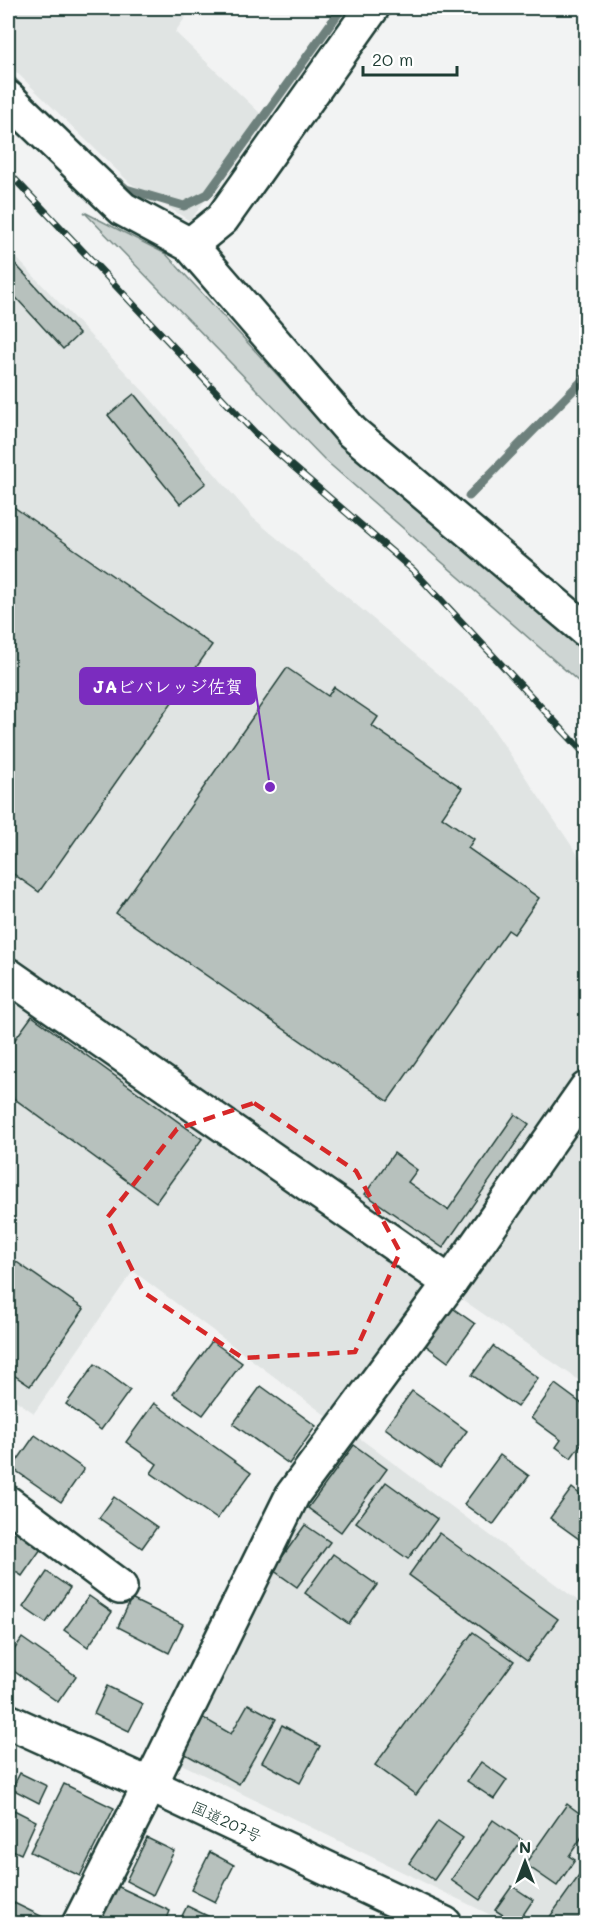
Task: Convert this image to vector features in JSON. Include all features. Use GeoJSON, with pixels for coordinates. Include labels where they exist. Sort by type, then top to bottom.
{"type":"FeatureCollection","features":[{"type":"Feature","properties":{"kind":"main road"},"geometry":{"type":"LineString","coordinates":[[190,245],[222,219],[372,8]]}},
{"type":"Feature","properties":{"kind":"main road"},"geometry":{"type":"LineString","coordinates":[[8,98],[123,209],[190,245],[352,432],[586,630]]}},
{"type":"Feature","properties":{"kind":"main road"},"geometry":{"type":"LineString","coordinates":[[8,975],[450,1283]]}},
{"type":"Feature","properties":{"kind":"main road"},"geometry":{"type":"LineString","coordinates":[[79,1923],[150,1785],[293,1494],[450,1283],[586,1089]]}},
{"type":"Feature","properties":{"kind":"main road"},"geometry":{"type":"LineString","coordinates":[[8,1503],[120,1587]]}},
{"type":"Feature","properties":{"kind":"main road","name":"国道207号"},"geometry":{"type":"LineString","coordinates":[[8,1721],[445,1923]]}},
{"type":"Feature","properties":{"kind":"highlighted area"},"geometry":{"type":"Polygon","coordinates":[[[254,1103],[356,1171],[400,1252],[355,1352],[243,1358],[143,1292],[107,1218],[177,1129],[254,1103]]]}},
{"type":"Feature","properties":{"kind":"shaded area"},"geometry":{"type":"Polygon","coordinates":[[[8,8],[192,8],[175,32],[265,118],[190,221],[130,183],[8,64],[8,8]]]}},
{"type":"Feature","properties":{"kind":"shaded area"},"geometry":{"type":"Polygon","coordinates":[[[84,212],[166,254],[340,443],[586,648],[586,688],[325,460],[84,212]]]}},
{"type":"Feature","properties":{"kind":"shaded area"},"geometry":{"type":"Polygon","coordinates":[[[8,249],[147,395],[253,518],[479,708],[586,867],[586,1385],[440,1284],[332,1420],[133,1271],[34,1413],[8,1395],[8,249]]]}},
{"type":"Feature","properties":{"kind":"shaded area"},"geometry":{"type":"Polygon","coordinates":[[[354,1434],[585,1606],[586,1604],[586,1923],[507,1923],[169,1758],[300,1502],[354,1434]]]}},
{"type":"Feature","properties":{"kind":"building"},"geometry":{"type":"Polygon","coordinates":[[[8,256],[79,334],[63,349],[8,289],[8,256]]]}},
{"type":"Feature","properties":{"kind":"building"},"geometry":{"type":"Polygon","coordinates":[[[134,394],[206,483],[180,504],[108,415],[134,394]]]}},
{"type":"Feature","properties":{"kind":"building"},"geometry":{"type":"Polygon","coordinates":[[[8,503],[212,645],[39,892],[8,870],[8,503]]]}},
{"type":"Feature","properties":{"kind":"building"},"geometry":{"type":"Polygon","coordinates":[[[287,668],[328,696],[334,687],[378,717],[372,726],[462,788],[442,817],[474,839],[468,848],[539,898],[514,934],[508,930],[388,1101],[116,913],[287,668]]]}},
{"type":"Feature","properties":{"kind":"building"},"geometry":{"type":"Polygon","coordinates":[[[32,1016],[202,1139],[156,1202],[8,1094],[8,1049],[32,1016]]]}},
{"type":"Feature","properties":{"kind":"building"},"geometry":{"type":"Polygon","coordinates":[[[515,1114],[529,1124],[443,1248],[365,1194],[394,1153],[417,1170],[408,1182],[448,1210],[515,1114]]]}},
{"type":"Feature","properties":{"kind":"building"},"geometry":{"type":"Polygon","coordinates":[[[8,1256],[84,1309],[30,1386],[8,1371],[8,1256]]]}},
{"type":"Feature","properties":{"kind":"building"},"geometry":{"type":"Polygon","coordinates":[[[451,1307],[475,1324],[448,1362],[424,1344],[451,1307]]]}},
{"type":"Feature","properties":{"kind":"building"},"geometry":{"type":"Polygon","coordinates":[[[212,1341],[242,1363],[203,1415],[173,1394],[212,1341]]]}},
{"type":"Feature","properties":{"kind":"building"},"geometry":{"type":"Polygon","coordinates":[[[493,1346],[538,1378],[517,1407],[472,1375],[493,1346]]]}},
{"type":"Feature","properties":{"kind":"building"},"geometry":{"type":"Polygon","coordinates":[[[95,1364],[130,1390],[101,1430],[66,1404],[95,1364]]]}},
{"type":"Feature","properties":{"kind":"building"},"geometry":{"type":"Polygon","coordinates":[[[555,1384],[586,1407],[586,1437],[571,1458],[556,1447],[561,1440],[531,1418],[555,1384]]]}},
{"type":"Feature","properties":{"kind":"building"},"geometry":{"type":"Polygon","coordinates":[[[261,1386],[316,1426],[289,1464],[233,1424],[261,1386]]]}},
{"type":"Feature","properties":{"kind":"building"},"geometry":{"type":"Polygon","coordinates":[[[412,1391],[467,1431],[440,1468],[385,1428],[412,1391]]]}},
{"type":"Feature","properties":{"kind":"building"},"geometry":{"type":"Polygon","coordinates":[[[154,1403],[251,1473],[217,1519],[151,1473],[157,1464],[126,1442],[154,1403]]]}},
{"type":"Feature","properties":{"kind":"building"},"geometry":{"type":"Polygon","coordinates":[[[35,1435],[84,1469],[61,1502],[12,1468],[35,1435]]]}},
{"type":"Feature","properties":{"kind":"building"},"geometry":{"type":"Polygon","coordinates":[[[354,1445],[387,1469],[341,1532],[308,1508],[354,1445]]]}},
{"type":"Feature","properties":{"kind":"building"},"geometry":{"type":"Polygon","coordinates":[[[500,1455],[529,1476],[493,1525],[464,1504],[500,1455]]]}},
{"type":"Feature","properties":{"kind":"building"},"geometry":{"type":"Polygon","coordinates":[[[386,1482],[437,1519],[408,1559],[356,1522],[386,1482]]]}},
{"type":"Feature","properties":{"kind":"building"},"geometry":{"type":"Polygon","coordinates":[[[572,1488],[586,1499],[586,1544],[550,1518],[572,1488]]]}},
{"type":"Feature","properties":{"kind":"building"},"geometry":{"type":"Polygon","coordinates":[[[114,1497],[157,1527],[142,1548],[99,1518],[114,1497]]]}},
{"type":"Feature","properties":{"kind":"building"},"geometry":{"type":"Polygon","coordinates":[[[305,1525],[330,1542],[297,1587],[273,1570],[305,1525]]]}},
{"type":"Feature","properties":{"kind":"building"},"geometry":{"type":"Polygon","coordinates":[[[8,1526],[41,1549],[22,1576],[8,1567],[8,1526]]]}},
{"type":"Feature","properties":{"kind":"building"},"geometry":{"type":"Polygon","coordinates":[[[439,1533],[558,1619],[527,1661],[409,1575],[439,1533]]]}},
{"type":"Feature","properties":{"kind":"building"},"geometry":{"type":"Polygon","coordinates":[[[333,1554],[377,1585],[349,1624],[305,1593],[333,1554]]]}},
{"type":"Feature","properties":{"kind":"building"},"geometry":{"type":"Polygon","coordinates":[[[47,1572],[70,1588],[46,1623],[23,1607],[47,1572]]]}},
{"type":"Feature","properties":{"kind":"building"},"geometry":{"type":"Polygon","coordinates":[[[89,1596],[112,1612],[88,1647],[64,1630],[89,1596]]]}},
{"type":"Feature","properties":{"kind":"building"},"geometry":{"type":"Polygon","coordinates":[[[131,1599],[183,1624],[169,1653],[118,1627],[131,1599]]]}},
{"type":"Feature","properties":{"kind":"building"},"geometry":{"type":"Polygon","coordinates":[[[473,1632],[514,1661],[416,1795],[375,1765],[473,1632]]]}},
{"type":"Feature","properties":{"kind":"building"},"geometry":{"type":"Polygon","coordinates":[[[22,1638],[76,1676],[58,1702],[8,1667],[8,1659],[22,1638]]]}},
{"type":"Feature","properties":{"kind":"building"},"geometry":{"type":"Polygon","coordinates":[[[107,1686],[143,1704],[129,1731],[94,1714],[107,1686]]]}},
{"type":"Feature","properties":{"kind":"building"},"geometry":{"type":"Polygon","coordinates":[[[248,1704],[276,1719],[239,1784],[180,1751],[200,1716],[231,1734],[248,1704]]]}},
{"type":"Feature","properties":{"kind":"building"},"geometry":{"type":"Polygon","coordinates":[[[282,1725],[320,1746],[300,1783],[262,1762],[282,1725]]]}},
{"type":"Feature","properties":{"kind":"building"},"geometry":{"type":"Polygon","coordinates":[[[481,1762],[507,1780],[494,1799],[467,1781],[481,1762]]]}},
{"type":"Feature","properties":{"kind":"building"},"geometry":{"type":"Polygon","coordinates":[[[20,1773],[47,1786],[39,1803],[12,1789],[20,1773]]]}},
{"type":"Feature","properties":{"kind":"building"},"geometry":{"type":"Polygon","coordinates":[[[64,1784],[114,1808],[80,1876],[30,1852],[64,1784]]]}},
{"type":"Feature","properties":{"kind":"building"},"geometry":{"type":"Polygon","coordinates":[[[567,1804],[586,1818],[586,1831],[569,1856],[575,1860],[557,1886],[525,1864],[567,1804]]]}},
{"type":"Feature","properties":{"kind":"building"},"geometry":{"type":"Polygon","coordinates":[[[14,1810],[36,1821],[21,1854],[8,1848],[8,1823],[14,1810]]]}},
{"type":"Feature","properties":{"kind":"building"},"geometry":{"type":"Polygon","coordinates":[[[493,1820],[522,1840],[480,1900],[451,1880],[493,1820]]]}},
{"type":"Feature","properties":{"kind":"building"},"geometry":{"type":"Polygon","coordinates":[[[438,1821],[463,1838],[434,1880],[409,1863],[438,1821]]]}},
{"type":"Feature","properties":{"kind":"building"},"geometry":{"type":"Polygon","coordinates":[[[147,1838],[174,1851],[153,1895],[126,1881],[147,1838]]]}},
{"type":"Feature","properties":{"kind":"building"},"geometry":{"type":"Polygon","coordinates":[[[210,1852],[234,1865],[215,1902],[191,1890],[210,1852]]]}},
{"type":"Feature","properties":{"kind":"building"},"geometry":{"type":"Polygon","coordinates":[[[581,1873],[586,1877],[586,1919],[583,1924],[558,1924],[549,1918],[581,1873]]]}},
{"type":"Feature","properties":{"kind":"building"},"geometry":{"type":"Polygon","coordinates":[[[117,1886],[170,1911],[165,1924],[106,1924],[100,1921],[117,1886]]]}},
{"type":"Feature","properties":{"kind":"building"},"geometry":{"type":"Polygon","coordinates":[[[512,1886],[533,1900],[517,1924],[495,1910],[512,1886]]]}},
{"type":"Feature","properties":{"kind":"building"},"geometry":{"type":"Polygon","coordinates":[[[8,1900],[55,1923],[8,1924],[8,1900]]]}},
{"type":"Feature","properties":{"kind":"building"},"geometry":{"type":"Polygon","coordinates":[[[187,1906],[212,1918],[209,1924],[178,1924],[187,1906]]]}},
{"type":"Feature","properties":{"kind":"waterway"},"geometry":{"type":"LineString","coordinates":[[118,182],[126,189],[184,206],[208,194],[342,8]]}},
{"type":"Feature","properties":{"kind":"waterway"},"geometry":{"type":"LineString","coordinates":[[8,77],[23,92]]}},
{"type":"Feature","properties":{"kind":"waterway"},"geometry":{"type":"LineString","coordinates":[[469,496],[586,377]]}},
{"type":"Feature","properties":{"kind":"railway"},"geometry":{"type":"LineString","coordinates":[[8,172],[258,436],[413,570],[586,755]]}},
{"type":"Feature","properties":{"kind":"place","name":"JAビバレッジ佐賀"},"geometry":{"type":"Point","coordinates":[270,787]}}]}
